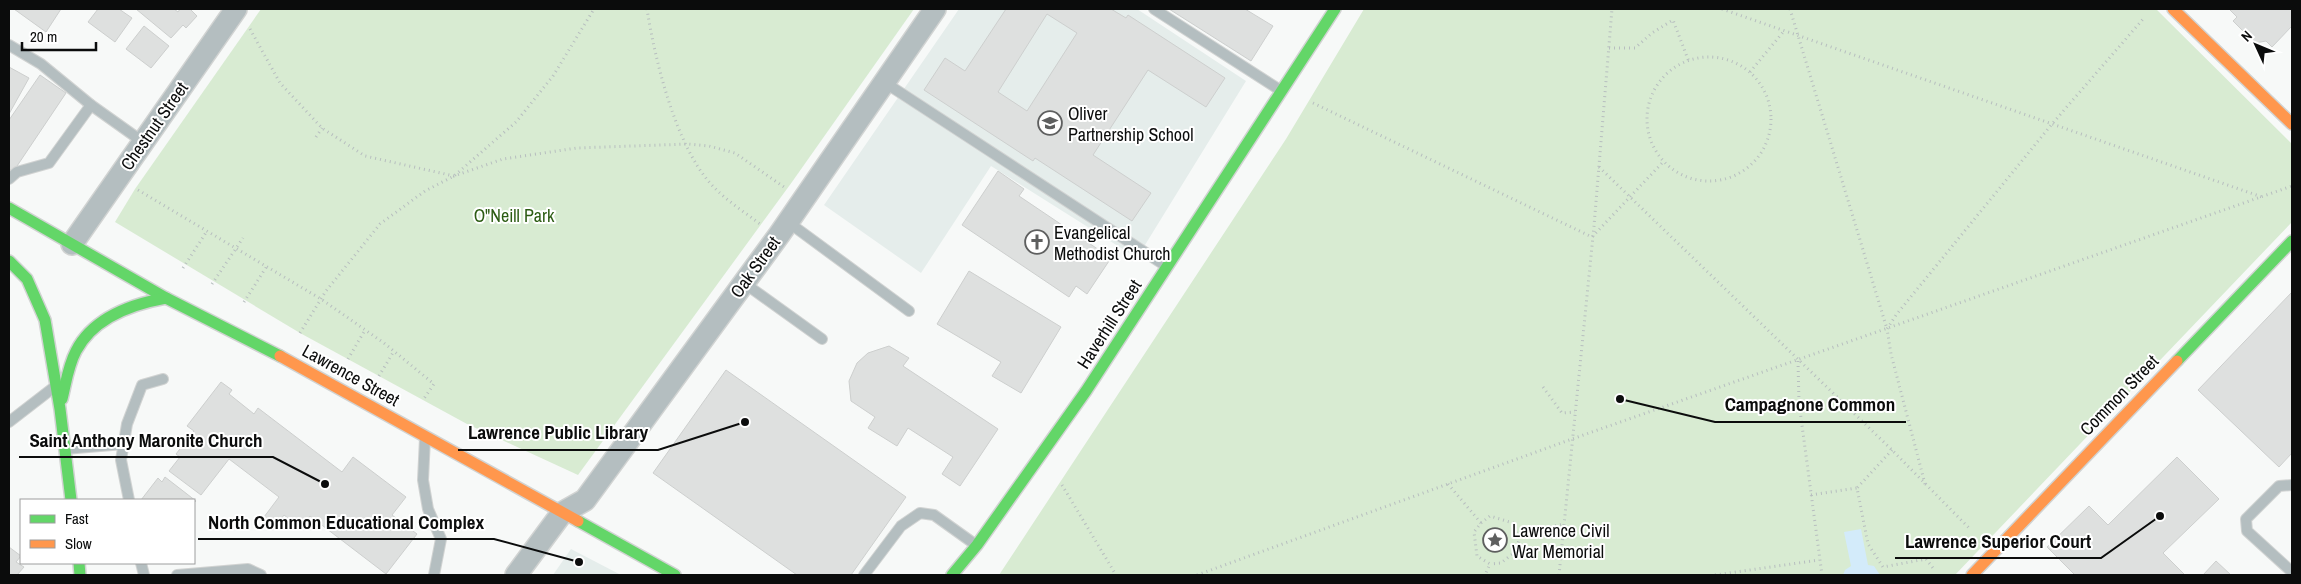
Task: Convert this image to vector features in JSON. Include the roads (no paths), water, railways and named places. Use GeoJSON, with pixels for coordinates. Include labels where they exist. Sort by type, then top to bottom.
{"type":"FeatureCollection","features":[{"type":"Feature","properties":{"kind":"main road","name":"Haverhill Street"},"geometry":{"type":"LineString","coordinates":[[952,575],[976,545],[1086,391],[1335,9]]}},
{"type":"Feature","properties":{"kind":"main road"},"geometry":{"type":"LineString","coordinates":[[2173,9],[2292,124]]}},
{"type":"Feature","properties":{"kind":"main road","name":"Lawrence Street"},"geometry":{"type":"LineString","coordinates":[[9,208],[166,298],[324,379],[675,575]]}},
{"type":"Feature","properties":{"kind":"main road","name":"Common Street"},"geometry":{"type":"LineString","coordinates":[[1984,571],[2292,241]]}},
{"type":"Feature","properties":{"kind":"main road"},"geometry":{"type":"LineString","coordinates":[[9,261],[27,279],[45,320],[60,409],[71,499]]}},
{"type":"Feature","properties":{"kind":"main road"},"geometry":{"type":"LineString","coordinates":[[60,409],[68,372],[79,345],[99,326],[123,310],[145,301],[166,298]]}},
{"type":"Feature","properties":{"kind":"street","name":"Chestnut Street"},"geometry":{"type":"LineString","coordinates":[[72,244],[236,9]]}},
{"type":"Feature","properties":{"kind":"street","name":"Oak Street"},"geometry":{"type":"LineString","coordinates":[[562,513],[585,500],[788,222],[935,9]]}},
{"type":"Feature","properties":{"kind":"street"},"geometry":{"type":"LineString","coordinates":[[516,575],[562,513]]}},
{"type":"Feature","properties":{"kind":"lane"},"geometry":{"type":"LineString","coordinates":[[1154,9],[1281,91]]}},
{"type":"Feature","properties":{"kind":"lane"},"geometry":{"type":"LineString","coordinates":[[9,45],[41,64],[91,105],[143,142]]}},
{"type":"Feature","properties":{"kind":"lane"},"geometry":{"type":"LineString","coordinates":[[884,82],[1166,267]]}},
{"type":"Feature","properties":{"kind":"lane"},"geometry":{"type":"LineString","coordinates":[[9,180],[17,172],[49,163],[91,105]]}},
{"type":"Feature","properties":{"kind":"lane"},"geometry":{"type":"LineString","coordinates":[[788,222],[909,311]]}},
{"type":"Feature","properties":{"kind":"lane"},"geometry":{"type":"LineString","coordinates":[[744,282],[822,339]]}},
{"type":"Feature","properties":{"kind":"lane"},"geometry":{"type":"LineString","coordinates":[[129,499],[121,460],[127,424],[142,385],[163,379]]}},
{"type":"Feature","properties":{"kind":"lane"},"geometry":{"type":"LineString","coordinates":[[9,422],[56,386]]}},
{"type":"Feature","properties":{"kind":"lane"},"geometry":{"type":"LineString","coordinates":[[425,436],[423,480],[428,509],[441,539],[434,575]]}},
{"type":"Feature","properties":{"kind":"lane"},"geometry":{"type":"LineString","coordinates":[[65,449],[124,444]]}},
{"type":"Feature","properties":{"kind":"lane"},"geometry":{"type":"LineString","coordinates":[[2292,485],[2279,486],[2246,519],[2246,531],[2292,572]]}},
{"type":"Feature","properties":{"kind":"lane"},"geometry":{"type":"LineString","coordinates":[[864,575],[901,526],[920,512],[934,515],[976,545]]}},
{"type":"Feature","properties":{"kind":"lane"},"geometry":{"type":"LineString","coordinates":[[177,575],[248,569],[261,575]]}},
{"type":"Feature","properties":{"kind":"water"},"geometry":{"type":"Polygon","coordinates":[[[1861,529],[1868,565],[1874,566],[1880,575],[1843,575],[1845,570],[1851,566],[1844,532],[1861,529]]]}},
{"type":"Feature","properties":{"kind":"place","name":"Oliver Partnership School"},"geometry":{"type":"Point","coordinates":[1050,123]}},
{"type":"Feature","properties":{"kind":"place","name":"Evangelical Methodist Church"},"geometry":{"type":"Point","coordinates":[1037,242]}},
{"type":"Feature","properties":{"kind":"place","name":"Campagnone Common"},"geometry":{"type":"Point","coordinates":[1620,399]}},
{"type":"Feature","properties":{"kind":"place","name":"Lawrence Public Library"},"geometry":{"type":"Point","coordinates":[745,422]}},
{"type":"Feature","properties":{"kind":"place","name":"Saint Anthony Maronite Church"},"geometry":{"type":"Point","coordinates":[325,484]}},
{"type":"Feature","properties":{"kind":"place","name":"Lawrence Superior Court"},"geometry":{"type":"Point","coordinates":[2160,516]}},
{"type":"Feature","properties":{"kind":"place","name":"Lawrence Civil War Memorial"},"geometry":{"type":"Point","coordinates":[1495,540]}},
{"type":"Feature","properties":{"kind":"place","name":"North Common Educational Complex"},"geometry":{"type":"Point","coordinates":[579,562]}},
{"type":"Feature","properties":{"kind":"park label","name":"O\"Neill Park"},"geometry":{"type":"Point","coordinates":[514,215]}}]}
